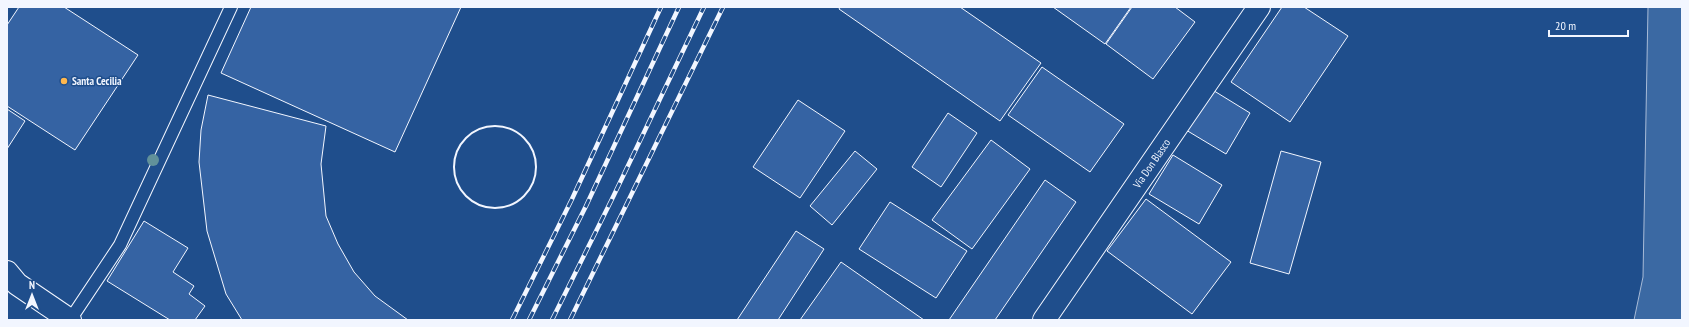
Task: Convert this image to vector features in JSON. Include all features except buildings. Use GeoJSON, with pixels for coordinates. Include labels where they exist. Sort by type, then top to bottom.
{"type":"FeatureCollection","features":[{"type":"Feature","properties":{"kind":"street","name":"Via Don Blasco"},"geometry":{"type":"LineString","coordinates":[[1044,320],[1259,7]]}},
{"type":"Feature","properties":{"kind":"street"},"geometry":{"type":"LineString","coordinates":[[10,279],[70,320]]}},
{"type":"Feature","properties":{"kind":"lane"},"geometry":{"type":"LineString","coordinates":[[70,320],[120,245],[231,7]]}},
{"type":"Feature","properties":{"kind":"water"},"geometry":{"type":"Polygon","coordinates":[[[1648,7],[1682,7],[1682,320],[1634,320],[1643,277],[1648,7]]]}},
{"type":"Feature","properties":{"kind":"railway"},"geometry":{"type":"LineString","coordinates":[[512,320],[572,199],[661,7]]}},
{"type":"Feature","properties":{"kind":"railway"},"geometry":{"type":"LineString","coordinates":[[529,320],[586,206],[679,7]]}},
{"type":"Feature","properties":{"kind":"railway"},"geometry":{"type":"LineString","coordinates":[[552,320],[704,7]]}},
{"type":"Feature","properties":{"kind":"railway"},"geometry":{"type":"LineString","coordinates":[[570,320],[723,7]]}},
{"type":"Feature","properties":{"kind":"wall"},"geometry":{"type":"LineString","coordinates":[[495,126],[511,129],[524,138],[533,151],[536,167],[533,183],[524,196],[511,205],[495,208],[479,205],[466,196],[457,183],[454,167],[457,151],[466,138],[479,129],[495,126]]}},
{"type":"Feature","properties":{"kind":"place","name":"Santa Cecilia"},"geometry":{"type":"Point","coordinates":[64,81]}}]}
